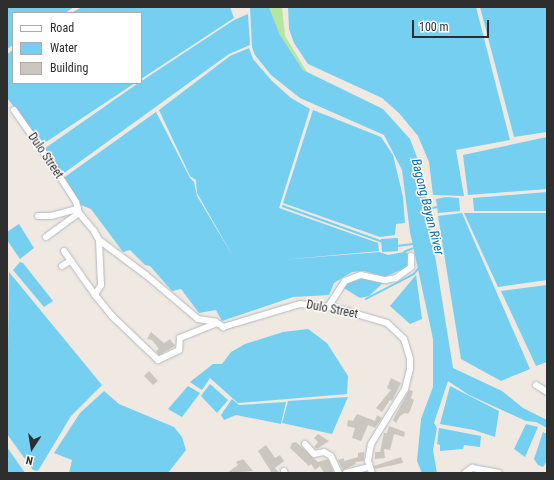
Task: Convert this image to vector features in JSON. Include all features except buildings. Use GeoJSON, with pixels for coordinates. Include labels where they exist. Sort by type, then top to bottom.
{"type":"FeatureCollection","features":[{"type":"Feature","properties":{"kind":"street","name":"Dulo Street"},"geometry":{"type":"LineString","coordinates":[[14,110],[76,202],[78,211]]}},
{"type":"Feature","properties":{"kind":"street"},"geometry":{"type":"LineString","coordinates":[[38,216],[51,216],[78,211]]}},
{"type":"Feature","properties":{"kind":"street"},"geometry":{"type":"LineString","coordinates":[[46,237],[78,211]]}},
{"type":"Feature","properties":{"kind":"street"},"geometry":{"type":"LineString","coordinates":[[78,211],[94,231],[98,240],[101,285],[95,295]]}},
{"type":"Feature","properties":{"kind":"street","name":"Dulo Street"},"geometry":{"type":"LineString","coordinates":[[98,240],[146,275],[198,319],[218,323],[225,327],[300,304],[328,307],[388,324],[404,339],[408,352],[408,380],[371,444],[370,470]]}},
{"type":"Feature","properties":{"kind":"street"},"geometry":{"type":"LineString","coordinates":[[64,251],[95,295],[112,316],[158,360],[179,350],[180,338],[218,323]]}},
{"type":"Feature","properties":{"kind":"street"},"geometry":{"type":"LineString","coordinates":[[328,307],[345,281],[361,274],[385,280],[396,278],[411,267],[411,256]]}},
{"type":"Feature","properties":{"kind":"street"},"geometry":{"type":"LineString","coordinates":[[62,266],[70,260]]}},
{"type":"Feature","properties":{"kind":"street"},"geometry":{"type":"LineString","coordinates":[[536,385],[547,392]]}},
{"type":"Feature","properties":{"kind":"street"},"geometry":{"type":"LineString","coordinates":[[305,444],[314,454],[324,452],[331,456],[339,473]]}},
{"type":"Feature","properties":{"kind":"street"},"geometry":{"type":"LineString","coordinates":[[465,473],[472,468],[499,473]]}},
{"type":"Feature","properties":{"kind":"street"},"geometry":{"type":"LineString","coordinates":[[346,473],[370,470]]}},
{"type":"Feature","properties":{"kind":"green space"},"geometry":{"type":"Polygon","coordinates":[[[269,7],[282,7],[285,36],[307,72],[303,70],[280,35],[269,7]]]}},
{"type":"Feature","properties":{"kind":"water"},"geometry":{"type":"Polygon","coordinates":[[[7,7],[74,7],[66,12],[12,12],[12,46],[7,49],[7,7]]]}},
{"type":"Feature","properties":{"kind":"water"},"geometry":{"type":"Polygon","coordinates":[[[82,7],[230,7],[234,18],[142,78],[142,12],[73,12],[82,7]]]}},
{"type":"Feature","properties":{"kind":"water","name":"Bagong Bayan River"},"geometry":{"type":"Polygon","coordinates":[[[250,7],[269,7],[280,35],[303,70],[383,109],[410,139],[421,168],[453,368],[502,391],[523,408],[547,420],[547,428],[536,422],[526,421],[469,395],[448,381],[434,423],[437,428],[433,450],[437,473],[422,473],[417,461],[421,419],[433,387],[433,339],[410,232],[402,170],[384,135],[300,98],[271,75],[255,55],[252,47],[250,7]]]}},
{"type":"Feature","properties":{"kind":"water"},"geometry":{"type":"Polygon","coordinates":[[[288,7],[476,7],[510,140],[456,150],[464,196],[433,195],[429,162],[418,136],[399,113],[382,98],[308,64],[294,43],[289,29],[288,7]]]}},
{"type":"Feature","properties":{"kind":"water"},"geometry":{"type":"Polygon","coordinates":[[[480,7],[547,7],[547,132],[514,137],[480,7]]]}},
{"type":"Feature","properties":{"kind":"water"},"geometry":{"type":"Polygon","coordinates":[[[248,14],[250,45],[229,54],[60,176],[44,149],[137,84],[142,84],[142,81],[234,20],[248,14]]]}},
{"type":"Feature","properties":{"kind":"water"},"geometry":{"type":"Polygon","coordinates":[[[249,48],[253,59],[272,81],[291,98],[310,109],[279,208],[378,243],[379,251],[281,260],[379,252],[388,255],[404,252],[408,253],[407,267],[385,277],[364,271],[352,272],[334,283],[329,295],[293,297],[222,321],[216,310],[199,313],[181,289],[172,291],[150,266],[145,265],[130,250],[123,252],[91,209],[78,204],[62,179],[156,112],[190,178],[194,182],[197,196],[234,258],[197,193],[196,180],[190,176],[159,110],[230,56],[249,48]]]}},
{"type":"Feature","properties":{"kind":"water"},"geometry":{"type":"Polygon","coordinates":[[[12,51],[12,84],[133,84],[43,144],[7,98],[7,54],[12,51]]]}},
{"type":"Feature","properties":{"kind":"water"},"geometry":{"type":"Polygon","coordinates":[[[313,110],[381,137],[393,155],[403,197],[405,223],[396,224],[395,235],[380,237],[283,203],[313,110]]]}},
{"type":"Feature","properties":{"kind":"water"},"geometry":{"type":"Polygon","coordinates":[[[547,137],[547,189],[468,195],[463,155],[547,137]]]}},
{"type":"Feature","properties":{"kind":"water"},"geometry":{"type":"Polygon","coordinates":[[[547,192],[547,211],[474,211],[473,198],[547,192]]]}},
{"type":"Feature","properties":{"kind":"water"},"geometry":{"type":"Polygon","coordinates":[[[446,197],[459,198],[460,211],[438,213],[436,199],[446,197]]]}},
{"type":"Feature","properties":{"kind":"water"},"geometry":{"type":"Polygon","coordinates":[[[462,213],[530,369],[501,381],[461,359],[438,216],[462,213]]]}},
{"type":"Feature","properties":{"kind":"water"},"geometry":{"type":"Polygon","coordinates":[[[464,213],[547,213],[547,280],[498,287],[464,213]]]}},
{"type":"Feature","properties":{"kind":"water"},"geometry":{"type":"Polygon","coordinates":[[[19,224],[34,248],[20,259],[7,240],[7,232],[19,224]]]}},
{"type":"Feature","properties":{"kind":"water"},"geometry":{"type":"Polygon","coordinates":[[[398,238],[398,251],[382,252],[381,239],[398,238]]]}},
{"type":"Feature","properties":{"kind":"water"},"geometry":{"type":"Polygon","coordinates":[[[20,262],[23,263],[53,301],[44,307],[13,270],[20,262]]]}},
{"type":"Feature","properties":{"kind":"water"},"geometry":{"type":"Polygon","coordinates":[[[9,272],[102,385],[71,416],[38,471],[33,470],[7,434],[9,272]]]}},
{"type":"Feature","properties":{"kind":"water"},"geometry":{"type":"Polygon","coordinates":[[[416,275],[422,319],[410,324],[390,306],[416,275]]]}},
{"type":"Feature","properties":{"kind":"water"},"geometry":{"type":"Polygon","coordinates":[[[357,277],[383,283],[369,296],[360,298],[342,287],[357,277]]]}},
{"type":"Feature","properties":{"kind":"water"},"geometry":{"type":"Polygon","coordinates":[[[547,285],[547,362],[536,366],[501,291],[547,285]]]}},
{"type":"Feature","properties":{"kind":"water"},"geometry":{"type":"Polygon","coordinates":[[[308,329],[327,343],[348,376],[347,394],[238,403],[210,378],[202,390],[190,382],[213,364],[222,364],[231,352],[245,344],[283,332],[308,329]]]}},
{"type":"Feature","properties":{"kind":"water"},"geometry":{"type":"Polygon","coordinates":[[[210,384],[228,400],[217,413],[201,396],[210,384]]]}},
{"type":"Feature","properties":{"kind":"water"},"geometry":{"type":"Polygon","coordinates":[[[188,386],[200,393],[182,417],[168,409],[188,386]]]}},
{"type":"Feature","properties":{"kind":"water"},"geometry":{"type":"Polygon","coordinates":[[[450,386],[499,411],[495,437],[474,430],[440,424],[450,386]]]}},
{"type":"Feature","properties":{"kind":"water"},"geometry":{"type":"Polygon","coordinates":[[[104,391],[119,404],[174,427],[182,437],[186,450],[168,473],[69,473],[72,460],[54,453],[80,413],[104,391]]]}},
{"type":"Feature","properties":{"kind":"water"},"geometry":{"type":"Polygon","coordinates":[[[348,397],[332,434],[282,423],[288,401],[348,397]]]}},
{"type":"Feature","properties":{"kind":"water"},"geometry":{"type":"Polygon","coordinates":[[[232,399],[239,405],[286,402],[281,424],[236,415],[224,420],[221,415],[232,399]]]}},
{"type":"Feature","properties":{"kind":"water"},"geometry":{"type":"Polygon","coordinates":[[[526,424],[538,427],[525,457],[514,449],[526,424]]]}},
{"type":"Feature","properties":{"kind":"water"},"geometry":{"type":"Polygon","coordinates":[[[439,428],[481,436],[480,447],[464,445],[463,449],[440,451],[440,445],[437,444],[439,428]]]}},
{"type":"Feature","properties":{"kind":"water"},"geometry":{"type":"Polygon","coordinates":[[[543,432],[547,434],[547,461],[543,467],[538,465],[534,459],[543,432]]]}},
{"type":"Feature","properties":{"kind":"water"},"geometry":{"type":"Polygon","coordinates":[[[7,447],[25,473],[7,473],[7,447]]]}},
{"type":"Feature","properties":{"kind":"waterway"},"geometry":{"type":"LineString","coordinates":[[283,206],[383,242]]}},
{"type":"Feature","properties":{"kind":"waterway","name":"Bagong Bayan River"},"geometry":{"type":"LineString","coordinates":[[426,209],[438,207]]}},
{"type":"Feature","properties":{"kind":"waterway"},"geometry":{"type":"LineString","coordinates":[[397,246],[413,244]]}},
{"type":"Feature","properties":{"kind":"waterway"},"geometry":{"type":"LineString","coordinates":[[404,252],[414,248]]}},
{"type":"Feature","properties":{"kind":"waterway"},"geometry":{"type":"LineString","coordinates":[[366,299],[414,274],[418,269]]}}]}
